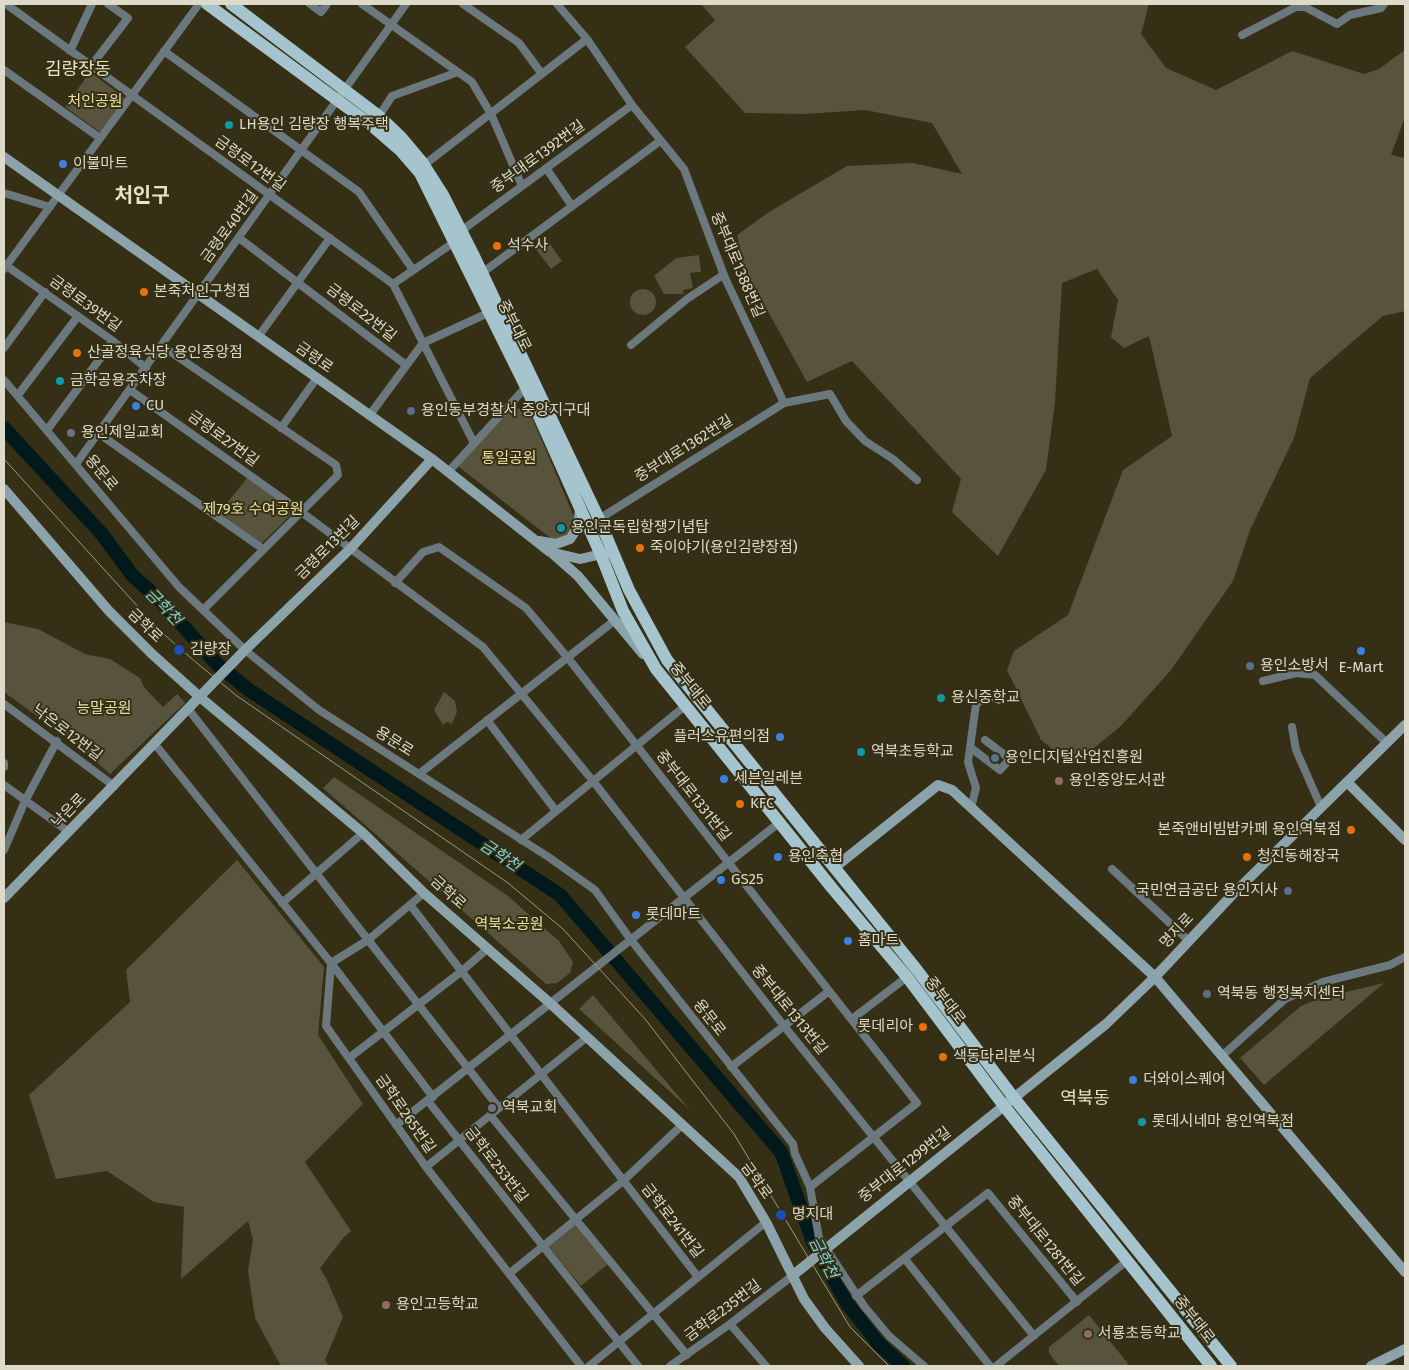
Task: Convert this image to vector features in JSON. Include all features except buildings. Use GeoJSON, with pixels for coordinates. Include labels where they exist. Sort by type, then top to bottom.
{"type":"FeatureCollection","features":[{"type":"Feature","properties":{"kind":"main road","name":"중부대로"},"geometry":{"type":"LineString","coordinates":[[208,4],[342,94],[379,116],[401,137],[424,165],[482,273],[599,519],[623,610],[656,669],[832,888],[1231,1366]]}},
{"type":"Feature","properties":{"kind":"main road","name":"중부대로"},"geometry":{"type":"LineString","coordinates":[[230,4],[342,94],[401,151],[420,173],[526,387],[580,508],[630,590],[667,660],[917,970],[1009,1102],[1128,1260],[1211,1366]]}},
{"type":"Feature","properties":{"kind":"main road","name":"금령로"},"geometry":{"type":"LineString","coordinates":[[4,157],[432,459],[550,552],[580,559],[607,553]]}},
{"type":"Feature","properties":{"kind":"main road","name":"금령로13번길"},"geometry":{"type":"LineString","coordinates":[[201,698],[243,652],[351,548],[432,459]]}},
{"type":"Feature","properties":{"kind":"main road","name":"금학로"},"geometry":{"type":"LineString","coordinates":[[4,489],[109,611],[201,698],[362,833],[424,893],[551,1004],[681,1126],[739,1177],[825,1328],[860,1366]]}},
{"type":"Feature","properties":{"kind":"main road"},"geometry":{"type":"LineString","coordinates":[[536,541],[556,544],[570,539],[578,527],[580,508]]}},
{"type":"Feature","properties":{"kind":"main road"},"geometry":{"type":"LineString","coordinates":[[550,552],[578,576],[656,669]]}},
{"type":"Feature","properties":{"kind":"main road","name":"낙은로"},"geometry":{"type":"LineString","coordinates":[[4,898],[154,743],[201,698]]}},
{"type":"Feature","properties":{"kind":"main road","name":"명지로"},"geometry":{"type":"LineString","coordinates":[[1009,1102],[1082,1045],[1155,977],[1321,807],[1405,725]]}},
{"type":"Feature","properties":{"kind":"main road"},"geometry":{"type":"LineString","coordinates":[[1347,782],[1405,840]]}},
{"type":"Feature","properties":{"kind":"main road"},"geometry":{"type":"LineString","coordinates":[[834,868],[938,785],[952,790],[1155,977],[1405,1272]]}},
{"type":"Feature","properties":{"kind":"main road","name":"중부대로1299번길"},"geometry":{"type":"LineString","coordinates":[[795,1273],[1009,1102]]}},
{"type":"Feature","properties":{"kind":"main road"},"geometry":{"type":"LineString","coordinates":[[1372,1366],[1405,1349]]}},
{"type":"Feature","properties":{"kind":"street","name":"금령로12번길"},"geometry":{"type":"LineString","coordinates":[[6,4],[393,284],[474,443]]}},
{"type":"Feature","properties":{"kind":"street"},"geometry":{"type":"LineString","coordinates":[[70,51],[92,4]]}},
{"type":"Feature","properties":{"kind":"street"},"geometry":{"type":"LineString","coordinates":[[91,66],[128,18],[108,4]]}},
{"type":"Feature","properties":{"kind":"street"},"geometry":{"type":"LineString","coordinates":[[5,266],[198,4]]}},
{"type":"Feature","properties":{"kind":"street"},"geometry":{"type":"LineString","coordinates":[[310,4],[321,12],[327,4]]}},
{"type":"Feature","properties":{"kind":"street"},"geometry":{"type":"LineString","coordinates":[[362,4],[472,82],[491,114],[522,186]]}},
{"type":"Feature","properties":{"kind":"street","name":"금령로40번길"},"geometry":{"type":"LineString","coordinates":[[198,295],[406,4]]}},
{"type":"Feature","properties":{"kind":"street"},"geometry":{"type":"LineString","coordinates":[[463,4],[518,43],[542,74]]}},
{"type":"Feature","properties":{"kind":"street","name":"중부대로1388번길"},"geometry":{"type":"LineString","coordinates":[[558,4],[587,39],[632,105],[684,169],[723,275],[784,404]]}},
{"type":"Feature","properties":{"kind":"street"},"geometry":{"type":"LineString","coordinates":[[1242,35],[1296,7],[1304,7],[1337,24],[1350,14],[1369,7],[1381,8],[1384,4]]}},
{"type":"Feature","properties":{"kind":"street"},"geometry":{"type":"LineString","coordinates":[[424,165],[587,39]]}},
{"type":"Feature","properties":{"kind":"street"},"geometry":{"type":"LineString","coordinates":[[164,51],[359,192],[413,270]]}},
{"type":"Feature","properties":{"kind":"street"},"geometry":{"type":"LineString","coordinates":[[4,70],[100,138]]}},
{"type":"Feature","properties":{"kind":"street"},"geometry":{"type":"LineString","coordinates":[[379,116],[392,96],[458,72]]}},
{"type":"Feature","properties":{"kind":"street","name":"중부대로1392번길"},"geometry":{"type":"LineString","coordinates":[[461,231],[632,105]]}},
{"type":"Feature","properties":{"kind":"street"},"geometry":{"type":"LineString","coordinates":[[482,273],[660,141]]}},
{"type":"Feature","properties":{"kind":"street"},"geometry":{"type":"LineString","coordinates":[[546,168],[572,206]]}},
{"type":"Feature","properties":{"kind":"street"},"geometry":{"type":"LineString","coordinates":[[4,193],[50,207]]}},
{"type":"Feature","properties":{"kind":"street","name":"금령로22번길"},"geometry":{"type":"LineString","coordinates":[[239,238],[406,365]]}},
{"type":"Feature","properties":{"kind":"street"},"geometry":{"type":"LineString","coordinates":[[258,337],[330,238]]}},
{"type":"Feature","properties":{"kind":"street"},"geometry":{"type":"LineString","coordinates":[[393,284],[453,243]]}},
{"type":"Feature","properties":{"kind":"street","name":"금령로39번길"},"geometry":{"type":"LineString","coordinates":[[5,266],[113,341],[146,368]]}},
{"type":"Feature","properties":{"kind":"street"},"geometry":{"type":"LineString","coordinates":[[631,345],[687,299],[723,275]]}},
{"type":"Feature","properties":{"kind":"street"},"geometry":{"type":"LineString","coordinates":[[4,348],[45,292]]}},
{"type":"Feature","properties":{"kind":"street"},"geometry":{"type":"LineString","coordinates":[[76,464],[198,295]]}},
{"type":"Feature","properties":{"kind":"street"},"geometry":{"type":"LineString","coordinates":[[369,416],[423,343],[488,313]]}},
{"type":"Feature","properties":{"kind":"street"},"geometry":{"type":"LineString","coordinates":[[18,395],[78,316]]}},
{"type":"Feature","properties":{"kind":"street"},"geometry":{"type":"LineString","coordinates":[[47,430],[113,341]]}},
{"type":"Feature","properties":{"kind":"street"},"geometry":{"type":"LineString","coordinates":[[162,346],[336,465],[338,475],[300,511],[204,610]]}},
{"type":"Feature","properties":{"kind":"street"},"geometry":{"type":"LineString","coordinates":[[281,428],[316,378]]}},
{"type":"Feature","properties":{"kind":"street","name":"용문로"},"geometry":{"type":"LineString","coordinates":[[4,380],[180,587],[243,652],[319,710],[595,890],[631,940],[793,1144],[795,1154],[810,1187],[819,1238],[856,1296],[890,1336],[924,1366]]}},
{"type":"Feature","properties":{"kind":"street"},"geometry":{"type":"LineString","coordinates":[[448,472],[526,387]]}},
{"type":"Feature","properties":{"kind":"street","name":"금령로27번길"},"geometry":{"type":"LineString","coordinates":[[130,390],[351,548],[483,647],[593,781]]}},
{"type":"Feature","properties":{"kind":"street","name":"중부대로1362번길"},"geometry":{"type":"LineString","coordinates":[[599,519],[784,404],[830,394],[846,421],[865,441],[893,459],[917,480]]}},
{"type":"Feature","properties":{"kind":"street"},"geometry":{"type":"LineString","coordinates":[[98,433],[263,549]]}},
{"type":"Feature","properties":{"kind":"street","name":"중부대로1331번길"},"geometry":{"type":"LineString","coordinates":[[396,583],[423,552],[439,547],[526,608],[568,658],[729,864]]}},
{"type":"Feature","properties":{"kind":"street"},"geometry":{"type":"LineString","coordinates":[[419,774],[614,620]]}},
{"type":"Feature","properties":{"kind":"street"},"geometry":{"type":"LineString","coordinates":[[1263,681],[1296,672],[1316,675],[1387,743]]}},
{"type":"Feature","properties":{"kind":"street"},"geometry":{"type":"LineString","coordinates":[[971,808],[976,788],[968,762],[976,704],[989,695],[998,700]]}},
{"type":"Feature","properties":{"kind":"street","name":"낙은로12번길"},"geometry":{"type":"LineString","coordinates":[[4,704],[57,741],[114,786]]}},
{"type":"Feature","properties":{"kind":"street"},"geometry":{"type":"LineString","coordinates":[[520,840],[686,706]]}},
{"type":"Feature","properties":{"kind":"street"},"geometry":{"type":"LineString","coordinates":[[189,710],[499,1108]]}},
{"type":"Feature","properties":{"kind":"street"},"geometry":{"type":"LineString","coordinates":[[487,720],[556,811]]}},
{"type":"Feature","properties":{"kind":"street"},"geometry":{"type":"LineString","coordinates":[[1292,727],[1296,750],[1321,807]]}},
{"type":"Feature","properties":{"kind":"street"},"geometry":{"type":"LineString","coordinates":[[971,748],[1000,770],[1013,761],[985,740]]}},
{"type":"Feature","properties":{"kind":"street"},"geometry":{"type":"LineString","coordinates":[[4,850],[25,800],[57,741]]}},
{"type":"Feature","properties":{"kind":"street","name":"금학로253번길"},"geometry":{"type":"LineString","coordinates":[[154,743],[383,1032],[459,1140],[543,1246]]}},
{"type":"Feature","properties":{"kind":"street"},"geometry":{"type":"LineString","coordinates":[[593,781],[683,899]]}},
{"type":"Feature","properties":{"kind":"street"},"geometry":{"type":"LineString","coordinates":[[4,785],[68,832]]}},
{"type":"Feature","properties":{"kind":"street","name":"중부대로1331번길"},"geometry":{"type":"LineString","coordinates":[[396,1125],[780,822]]}},
{"type":"Feature","properties":{"kind":"street"},"geometry":{"type":"LineString","coordinates":[[282,903],[362,833]]}},
{"type":"Feature","properties":{"kind":"street"},"geometry":{"type":"LineString","coordinates":[[729,864],[917,1103],[810,1187]]}},
{"type":"Feature","properties":{"kind":"street"},"geometry":{"type":"LineString","coordinates":[[1112,869],[1189,941]]}},
{"type":"Feature","properties":{"kind":"street"},"geometry":{"type":"LineString","coordinates":[[330,964],[368,940],[411,906],[424,893]]}},
{"type":"Feature","properties":{"kind":"street","name":"중부대로1313번길"},"geometry":{"type":"LineString","coordinates":[[683,899],[908,1181]]}},
{"type":"Feature","properties":{"kind":"street"},"geometry":{"type":"LineString","coordinates":[[411,906],[623,1181]]}},
{"type":"Feature","properties":{"kind":"street"},"geometry":{"type":"LineString","coordinates":[[349,1058],[462,971],[487,949]]}},
{"type":"Feature","properties":{"kind":"street"},"geometry":{"type":"LineString","coordinates":[[1223,1055],[1285,999],[1323,982],[1390,965],[1405,957]]}},
{"type":"Feature","properties":{"kind":"street","name":"금학로265번길"},"geometry":{"type":"LineString","coordinates":[[330,964],[326,1026],[426,1167],[586,1038]]}},
{"type":"Feature","properties":{"kind":"street"},"geometry":{"type":"LineString","coordinates":[[852,1019],[907,978]]}},
{"type":"Feature","properties":{"kind":"street"},"geometry":{"type":"LineString","coordinates":[[731,1067],[828,992]]}},
{"type":"Feature","properties":{"kind":"street","name":"금학로253번길"},"geometry":{"type":"LineString","coordinates":[[490,1115],[576,1220]]}},
{"type":"Feature","properties":{"kind":"street"},"geometry":{"type":"LineString","coordinates":[[510,1273],[623,1181],[681,1126]]}},
{"type":"Feature","properties":{"kind":"street"},"geometry":{"type":"LineString","coordinates":[[426,1167],[581,1366]]}},
{"type":"Feature","properties":{"kind":"street","name":"금학로241번길"},"geometry":{"type":"LineString","coordinates":[[623,1181],[698,1277]]}},
{"type":"Feature","properties":{"kind":"street"},"geometry":{"type":"LineString","coordinates":[[908,1181],[1034,1336]]}},
{"type":"Feature","properties":{"kind":"street","name":"중부대로1281번길"},"geometry":{"type":"LineString","coordinates":[[946,1227],[988,1193],[1077,1302]]}},
{"type":"Feature","properties":{"kind":"street"},"geometry":{"type":"LineString","coordinates":[[576,1220],[686,1355]]}},
{"type":"Feature","properties":{"kind":"street","name":"금학로241번길"},"geometry":{"type":"LineString","coordinates":[[588,1366],[766,1222]]}},
{"type":"Feature","properties":{"kind":"street"},"geometry":{"type":"LineString","coordinates":[[856,1296],[946,1227]]}},
{"type":"Feature","properties":{"kind":"street"},"geometry":{"type":"LineString","coordinates":[[543,1246],[638,1366]]}},
{"type":"Feature","properties":{"kind":"street"},"geometry":{"type":"LineString","coordinates":[[905,1260],[990,1366]]}},
{"type":"Feature","properties":{"kind":"street","name":"중부대로1281번길"},"geometry":{"type":"LineString","coordinates":[[996,1366],[1128,1260]]}},
{"type":"Feature","properties":{"kind":"street","name":"금학로235번길"},"geometry":{"type":"LineString","coordinates":[[670,1366],[730,1324],[795,1273]]}},
{"type":"Feature","properties":{"kind":"street"},"geometry":{"type":"LineString","coordinates":[[730,1324],[766,1366]]}},
{"type":"Feature","properties":{"kind":"green space"},"geometry":{"type":"Polygon","coordinates":[[[701,4],[1149,4],[1141,34],[1166,68],[1216,90],[1292,51],[1364,74],[1379,69],[1405,50],[1405,117],[1391,155],[1405,158],[1405,311],[1383,316],[1310,378],[1294,438],[1250,530],[1233,581],[1171,670],[1121,726],[1073,765],[1041,740],[1007,670],[1014,651],[1068,615],[1123,470],[1172,436],[1149,336],[1124,348],[1111,337],[1118,300],[1097,269],[1062,283],[1055,402],[1046,470],[998,556],[952,512],[961,479],[852,361],[807,382],[743,266],[737,235],[769,212],[847,166],[913,163],[962,174],[932,123],[865,110],[805,114],[745,113],[685,47],[715,20],[701,4]]]}},
{"type":"Feature","properties":{"kind":"green space","name":"처인공원"},"geometry":{"type":"Polygon","coordinates":[[[90,72],[125,98],[100,132],[65,107],[90,72]]]}},
{"type":"Feature","properties":{"kind":"green space"},"geometry":{"type":"Polygon","coordinates":[[[547,240],[562,261],[551,269],[535,248],[547,240]]]}},
{"type":"Feature","properties":{"kind":"green space"},"geometry":{"type":"Polygon","coordinates":[[[699,255],[701,272],[690,273],[693,288],[683,290],[684,294],[664,294],[654,276],[676,258],[699,255]]]}},
{"type":"Feature","properties":{"kind":"green space"},"geometry":{"type":"Polygon","coordinates":[[[643,289],[652,293],[656,302],[652,311],[643,315],[634,311],[630,302],[634,293],[643,289]]]}},
{"type":"Feature","properties":{"kind":"green space","name":"통일공원"},"geometry":{"type":"Polygon","coordinates":[[[507,407],[529,410],[575,519],[574,530],[564,537],[553,540],[455,464],[507,407]]]}},
{"type":"Feature","properties":{"kind":"green space","name":"제79호 수여공원"},"geometry":{"type":"Polygon","coordinates":[[[247,478],[295,511],[261,544],[219,513],[247,478]]]}},
{"type":"Feature","properties":{"kind":"green space","name":"능말공원"},"geometry":{"type":"Polygon","coordinates":[[[4,622],[38,629],[85,654],[110,659],[140,678],[144,687],[163,707],[177,694],[185,703],[110,774],[83,750],[4,692],[4,622]]]}},
{"type":"Feature","properties":{"kind":"green space"},"geometry":{"type":"Polygon","coordinates":[[[444,692],[455,701],[457,712],[452,724],[447,722],[443,725],[434,710],[444,692]]]}},
{"type":"Feature","properties":{"kind":"green space","name":"역북소공원"},"geometry":{"type":"Polygon","coordinates":[[[334,777],[508,896],[559,941],[573,962],[570,973],[557,983],[546,984],[323,788],[334,777]]]}},
{"type":"Feature","properties":{"kind":"green space"},"geometry":{"type":"Polygon","coordinates":[[[237,860],[324,967],[318,1035],[363,1104],[305,1162],[351,1231],[344,1237],[320,1268],[343,1317],[325,1360],[329,1366],[281,1366],[255,1318],[248,1270],[253,1240],[248,1221],[181,1279],[184,1207],[154,1202],[107,1171],[56,1179],[29,1095],[130,1002],[126,970],[237,860]]]}},
{"type":"Feature","properties":{"kind":"green space"},"geometry":{"type":"Polygon","coordinates":[[[1384,983],[1264,1085],[1240,1058],[1301,1006],[1320,998],[1384,983]]]}},
{"type":"Feature","properties":{"kind":"green space"},"geometry":{"type":"Polygon","coordinates":[[[593,995],[690,1110],[579,1009],[593,995]]]}},
{"type":"Feature","properties":{"kind":"green space"},"geometry":{"type":"Polygon","coordinates":[[[574,1224],[608,1264],[581,1286],[548,1246],[574,1224]]]}},
{"type":"Feature","properties":{"kind":"green space"},"geometry":{"type":"Polygon","coordinates":[[[1089,1315],[1130,1366],[1059,1366],[1049,1353],[1049,1347],[1089,1315]]]}},
{"type":"Feature","properties":{"kind":"waterway","name":"금학천"},"geometry":{"type":"LineString","coordinates":[[4,428],[101,533],[133,576],[159,599],[218,665],[249,690],[560,895],[781,1152],[813,1242],[846,1302],[878,1343],[903,1366]]}},
{"type":"Feature","properties":{"kind":"tram line"},"geometry":{"type":"LineString","coordinates":[[4,459],[159,630],[198,664],[237,696],[508,883],[563,929],[645,1019],[734,1134],[850,1327],[889,1366]]}},
{"type":"Feature","properties":{"kind":"place","name":"LH용인 김량장 행복주택"},"geometry":{"type":"Point","coordinates":[229,125]}},
{"type":"Feature","properties":{"kind":"place","name":"이불마트"},"geometry":{"type":"Point","coordinates":[63,164]}},
{"type":"Feature","properties":{"kind":"place","name":"석수사"},"geometry":{"type":"Point","coordinates":[497,246]}},
{"type":"Feature","properties":{"kind":"place","name":"본죽처인구청점"},"geometry":{"type":"Point","coordinates":[144,292]}},
{"type":"Feature","properties":{"kind":"place","name":"산골정육식당 용인중앙점"},"geometry":{"type":"Point","coordinates":[77,353]}},
{"type":"Feature","properties":{"kind":"place","name":"금학공용주차장"},"geometry":{"type":"Point","coordinates":[60,381]}},
{"type":"Feature","properties":{"kind":"place","name":"CU"},"geometry":{"type":"Point","coordinates":[136,406]}},
{"type":"Feature","properties":{"kind":"place","name":"용인동부경찰서 중앙지구대"},"geometry":{"type":"Point","coordinates":[411,411]}},
{"type":"Feature","properties":{"kind":"place","name":"용인제일교회"},"geometry":{"type":"Point","coordinates":[71,433]}},
{"type":"Feature","properties":{"kind":"place","name":"용인군독립항쟁기념탑"},"geometry":{"type":"Point","coordinates":[561,528]}},
{"type":"Feature","properties":{"kind":"place","name":"죽이야기(용인김량장점)"},"geometry":{"type":"Point","coordinates":[640,548]}},
{"type":"Feature","properties":{"kind":"place","name":"김량장"},"geometry":{"type":"Point","coordinates":[179,650]}},
{"type":"Feature","properties":{"kind":"place","name":"E-Mart"},"geometry":{"type":"Point","coordinates":[1361,651]}},
{"type":"Feature","properties":{"kind":"place","name":"용인소방서"},"geometry":{"type":"Point","coordinates":[1250,666]}},
{"type":"Feature","properties":{"kind":"place","name":"용신중학교"},"geometry":{"type":"Point","coordinates":[941,698]}},
{"type":"Feature","properties":{"kind":"place","name":"플러스유편의점"},"geometry":{"type":"Point","coordinates":[780,737]}},
{"type":"Feature","properties":{"kind":"place","name":"역북초등학교"},"geometry":{"type":"Point","coordinates":[861,752]}},
{"type":"Feature","properties":{"kind":"place","name":"용인디지털산업진흥원"},"geometry":{"type":"Point","coordinates":[995,758]}},
{"type":"Feature","properties":{"kind":"place","name":"세븐일레븐"},"geometry":{"type":"Point","coordinates":[724,779]}},
{"type":"Feature","properties":{"kind":"place","name":"용인중앙도서관"},"geometry":{"type":"Point","coordinates":[1059,781]}},
{"type":"Feature","properties":{"kind":"place","name":"KFC"},"geometry":{"type":"Point","coordinates":[740,804]}},
{"type":"Feature","properties":{"kind":"place","name":"본죽앤비빔밥카페 용인역북점"},"geometry":{"type":"Point","coordinates":[1351,830]}},
{"type":"Feature","properties":{"kind":"place","name":"용인축협"},"geometry":{"type":"Point","coordinates":[778,857]}},
{"type":"Feature","properties":{"kind":"place","name":"청진동해장국"},"geometry":{"type":"Point","coordinates":[1247,857]}},
{"type":"Feature","properties":{"kind":"place","name":"GS25"},"geometry":{"type":"Point","coordinates":[721,880]}},
{"type":"Feature","properties":{"kind":"place","name":"국민연금공단 용인지사"},"geometry":{"type":"Point","coordinates":[1288,891]}},
{"type":"Feature","properties":{"kind":"place","name":"롯데마트"},"geometry":{"type":"Point","coordinates":[636,915]}},
{"type":"Feature","properties":{"kind":"place","name":"홈마트"},"geometry":{"type":"Point","coordinates":[848,941]}},
{"type":"Feature","properties":{"kind":"place","name":"역북동 행정복지센터"},"geometry":{"type":"Point","coordinates":[1207,994]}},
{"type":"Feature","properties":{"kind":"place","name":"롯데리아"},"geometry":{"type":"Point","coordinates":[923,1027]}},
{"type":"Feature","properties":{"kind":"place","name":"색동다리분식"},"geometry":{"type":"Point","coordinates":[943,1057]}},
{"type":"Feature","properties":{"kind":"place","name":"더와이스퀘어"},"geometry":{"type":"Point","coordinates":[1133,1080]}},
{"type":"Feature","properties":{"kind":"place","name":"역북교회"},"geometry":{"type":"Point","coordinates":[492,1108]}},
{"type":"Feature","properties":{"kind":"place","name":"롯데시네마 용인역북점"},"geometry":{"type":"Point","coordinates":[1142,1122]}},
{"type":"Feature","properties":{"kind":"place","name":"명지대"},"geometry":{"type":"Point","coordinates":[781,1215]}},
{"type":"Feature","properties":{"kind":"place","name":"용인고등학교"},"geometry":{"type":"Point","coordinates":[386,1305]}},
{"type":"Feature","properties":{"kind":"place","name":"서룡초등학교"},"geometry":{"type":"Point","coordinates":[1088,1334]}},
{"type":"Feature","properties":{"kind":"district","name":"김량장동"},"geometry":{"type":"Point","coordinates":[78,70]}},
{"type":"Feature","properties":{"kind":"district","name":"처인구"},"geometry":{"type":"Point","coordinates":[142,196]}},
{"type":"Feature","properties":{"kind":"district","name":"역북동"},"geometry":{"type":"Point","coordinates":[1085,1099]}}]}
